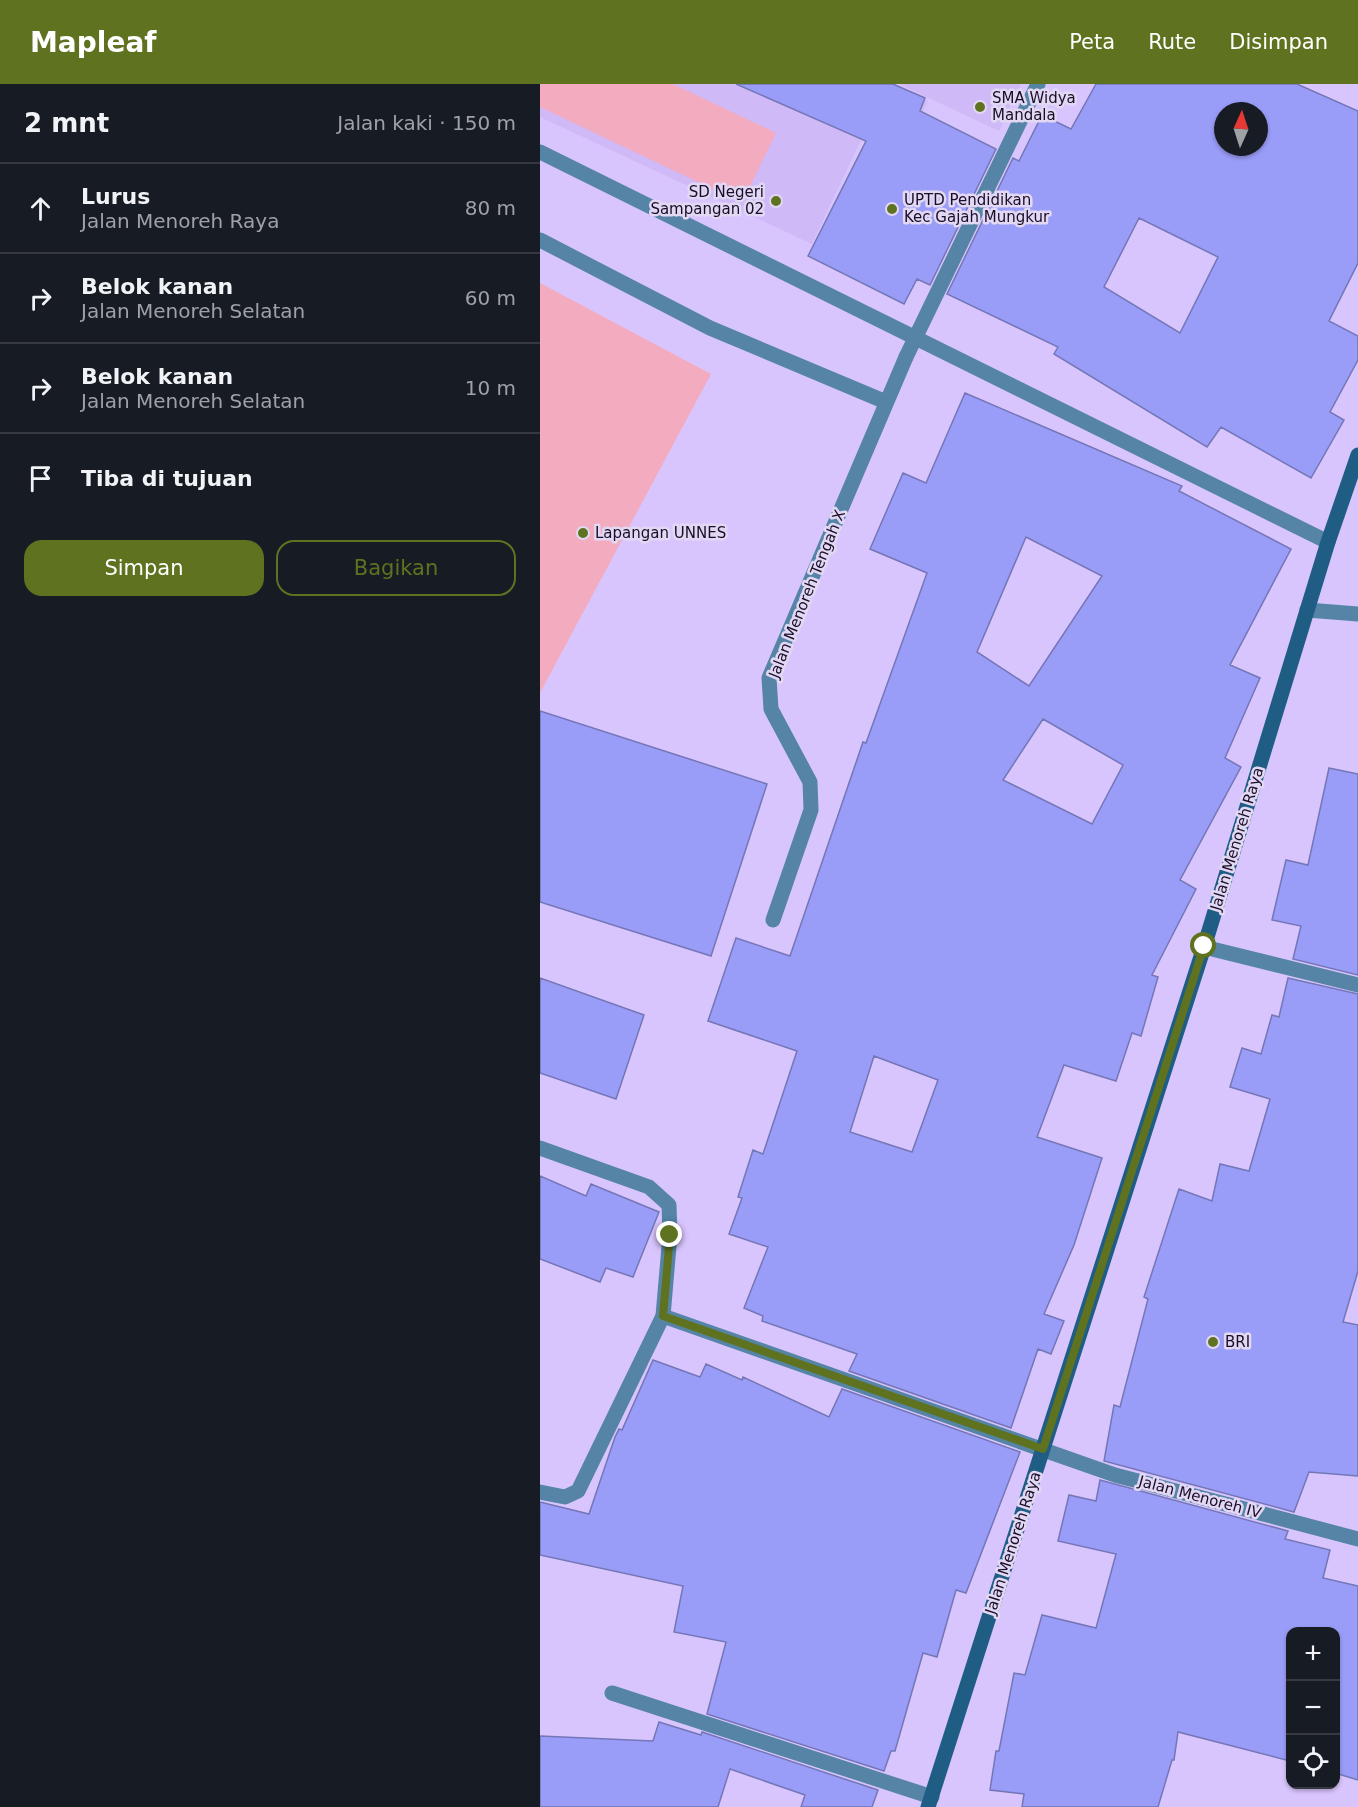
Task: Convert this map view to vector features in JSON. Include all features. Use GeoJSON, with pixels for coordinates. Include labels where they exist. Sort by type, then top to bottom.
{"type":"FeatureCollection","features":[{"type":"Feature","properties":{"kind":"main road","name":"Jalan Menoreh Raya"},"geometry":{"type":"LineString","coordinates":[[930,1802],[1204,946],[1328,542],[1358,455]]}},
{"type":"Feature","properties":{"kind":"street","name":"Jalan Menoreh Tengah X"},"geometry":{"type":"LineString","coordinates":[[773,920],[811,810],[810,782],[771,709],[770,678],[906,357],[1038,84]]}},
{"type":"Feature","properties":{"kind":"street"},"geometry":{"type":"LineString","coordinates":[[540,152],[1328,542]]}},
{"type":"Feature","properties":{"kind":"street"},"geometry":{"type":"LineString","coordinates":[[540,240],[710,328],[886,402]]}},
{"type":"Feature","properties":{"kind":"street"},"geometry":{"type":"LineString","coordinates":[[1307,610],[1358,614]]}},
{"type":"Feature","properties":{"kind":"street"},"geometry":{"type":"LineString","coordinates":[[1204,946],[1358,985]]}},
{"type":"Feature","properties":{"kind":"street"},"geometry":{"type":"LineString","coordinates":[[540,1148],[649,1187],[669,1205],[670,1235],[663,1316],[578,1491],[565,1497],[540,1492]]}},
{"type":"Feature","properties":{"kind":"street","name":"Jalan Menoreh IV"},"geometry":{"type":"LineString","coordinates":[[663,1316],[1115,1474],[1358,1539]]}},
{"type":"Feature","properties":{"kind":"street"},"geometry":{"type":"LineString","coordinates":[[612,1693],[930,1802]]}},
{"type":"Feature","properties":{"kind":"shaded area","name":"SD Negeri Sampangan 02"},"geometry":{"type":"Polygon","coordinates":[[[540,84],[892,84],[928,101],[901,158],[861,140],[812,244],[540,117],[540,84]]]}},
{"type":"Feature","properties":{"kind":"shaded area"},"geometry":{"type":"Polygon","coordinates":[[[540,84],[673,84],[776,133],[742,203],[540,107],[540,84]]]}},
{"type":"Feature","properties":{"kind":"shaded area","name":"SMA Widya Mandala"},"geometry":{"type":"Polygon","coordinates":[[[899,84],[1021,84],[999,131],[899,84]]]}},
{"type":"Feature","properties":{"kind":"shaded area","name":"Lapangan UNNES"},"geometry":{"type":"Polygon","coordinates":[[[540,283],[711,374],[540,693],[540,283]]]}},
{"type":"Feature","properties":{"kind":"building","name":"UPTD Pendidikan Kec Gajah Mungkur"},"geometry":{"type":"Polygon","coordinates":[[[736,84],[893,84],[925,98],[920,111],[996,149],[930,285],[917,279],[904,304],[808,256],[866,141],[736,84]]]}},
{"type":"Feature","properties":{"kind":"building"},"geometry":{"type":"Polygon","coordinates":[[[1096,84],[1297,84],[1358,111],[1358,263],[1329,321],[1358,336],[1358,360],[1330,412],[1344,420],[1311,478],[1221,427],[1207,447],[1054,354],[1058,347],[947,294],[1013,158],[1019,161],[1042,115],[1071,129],[1096,84]],[[1139,218],[1104,287],[1180,333],[1218,257],[1139,218]]]}},
{"type":"Feature","properties":{"kind":"building"},"geometry":{"type":"Polygon","coordinates":[[[965,393],[1182,486],[1179,491],[1291,549],[1230,665],[1260,678],[1225,758],[1241,767],[1180,880],[1196,889],[1152,975],[1158,977],[1141,1036],[1132,1033],[1116,1081],[1064,1065],[1037,1137],[1102,1158],[1074,1245],[1044,1314],[1064,1321],[1051,1354],[1038,1349],[1011,1428],[849,1371],[857,1354],[762,1321],[763,1316],[744,1308],[768,1247],[729,1234],[742,1198],[738,1197],[753,1150],[763,1154],[797,1051],[708,1021],[736,938],[790,956],[863,742],[866,743],[927,573],[870,549],[903,473],[926,483],[965,393]],[[1026,537],[977,652],[1029,686],[1102,576],[1026,537]],[[1043,719],[1003,780],[1092,824],[1123,765],[1043,719]],[[874,1056],[850,1132],[912,1152],[938,1080],[874,1056]]]}},
{"type":"Feature","properties":{"kind":"building"},"geometry":{"type":"Polygon","coordinates":[[[540,711],[767,784],[711,956],[540,902],[540,711]]]}},
{"type":"Feature","properties":{"kind":"building"},"geometry":{"type":"Polygon","coordinates":[[[1329,768],[1358,774],[1358,975],[1293,959],[1301,926],[1272,920],[1286,860],[1308,865],[1329,768]]]}},
{"type":"Feature","properties":{"kind":"building"},"geometry":{"type":"Polygon","coordinates":[[[540,978],[644,1015],[616,1099],[540,1073],[540,978]]]}},
{"type":"Feature","properties":{"kind":"building"},"geometry":{"type":"Polygon","coordinates":[[[1288,978],[1358,994],[1358,1271],[1343,1322],[1358,1325],[1358,1476],[1309,1472],[1294,1512],[1104,1461],[1114,1405],[1120,1407],[1148,1299],[1144,1297],[1179,1189],[1212,1201],[1220,1164],[1249,1171],[1270,1099],[1230,1087],[1242,1048],[1261,1054],[1272,1015],[1279,1017],[1288,978]]]}},
{"type":"Feature","properties":{"kind":"building"},"geometry":{"type":"Polygon","coordinates":[[[540,1176],[586,1196],[591,1184],[659,1212],[633,1277],[606,1268],[600,1282],[540,1259],[540,1176]]]}},
{"type":"Feature","properties":{"kind":"building"},"geometry":{"type":"Polygon","coordinates":[[[653,1360],[700,1377],[706,1364],[742,1380],[743,1377],[829,1417],[842,1389],[1020,1452],[966,1593],[956,1590],[937,1657],[923,1653],[895,1751],[891,1751],[884,1771],[707,1714],[726,1642],[674,1632],[683,1586],[540,1555],[540,1502],[589,1514],[615,1437],[619,1429],[622,1430],[653,1360]]]}},
{"type":"Feature","properties":{"kind":"building"},"geometry":{"type":"Polygon","coordinates":[[[1100,1480],[1288,1531],[1285,1539],[1330,1550],[1323,1578],[1358,1586],[1358,1780],[1340,1775],[1340,1627],[1286,1627],[1286,1760],[1178,1732],[1174,1760],[1172,1760],[1158,1807],[1022,1807],[1024,1794],[990,1790],[996,1751],[999,1751],[1014,1673],[1025,1675],[1042,1615],[1096,1628],[1116,1554],[1058,1541],[1069,1495],[1096,1501],[1100,1480]]]}},
{"type":"Feature","properties":{"kind":"building"},"geometry":{"type":"Polygon","coordinates":[[[659,1722],[701,1735],[702,1732],[878,1790],[872,1807],[801,1807],[805,1795],[730,1769],[718,1807],[540,1807],[540,1736],[653,1741],[659,1722]]]}},
{"type":"Feature","properties":{"kind":"place","name":"SMA Widya Mandala"},"geometry":{"type":"Point","coordinates":[980,107]}},
{"type":"Feature","properties":{"kind":"place","name":"SD Negeri Sampangan 02"},"geometry":{"type":"Point","coordinates":[776,201]}},
{"type":"Feature","properties":{"kind":"place","name":"UPTD Pendidikan Kec Gajah Mungkur"},"geometry":{"type":"Point","coordinates":[892,209]}},
{"type":"Feature","properties":{"kind":"place","name":"Lapangan UNNES"},"geometry":{"type":"Point","coordinates":[583,533]}},
{"type":"Feature","properties":{"kind":"place","name":"BRI"},"geometry":{"type":"Point","coordinates":[1213,1342]}},
{"type":"Feature","properties":{"kind":"route"},"geometry":{"type":"LineString","coordinates":[[670,1235],[663,1316],[1043,1449],[1204,946]]}}]}
